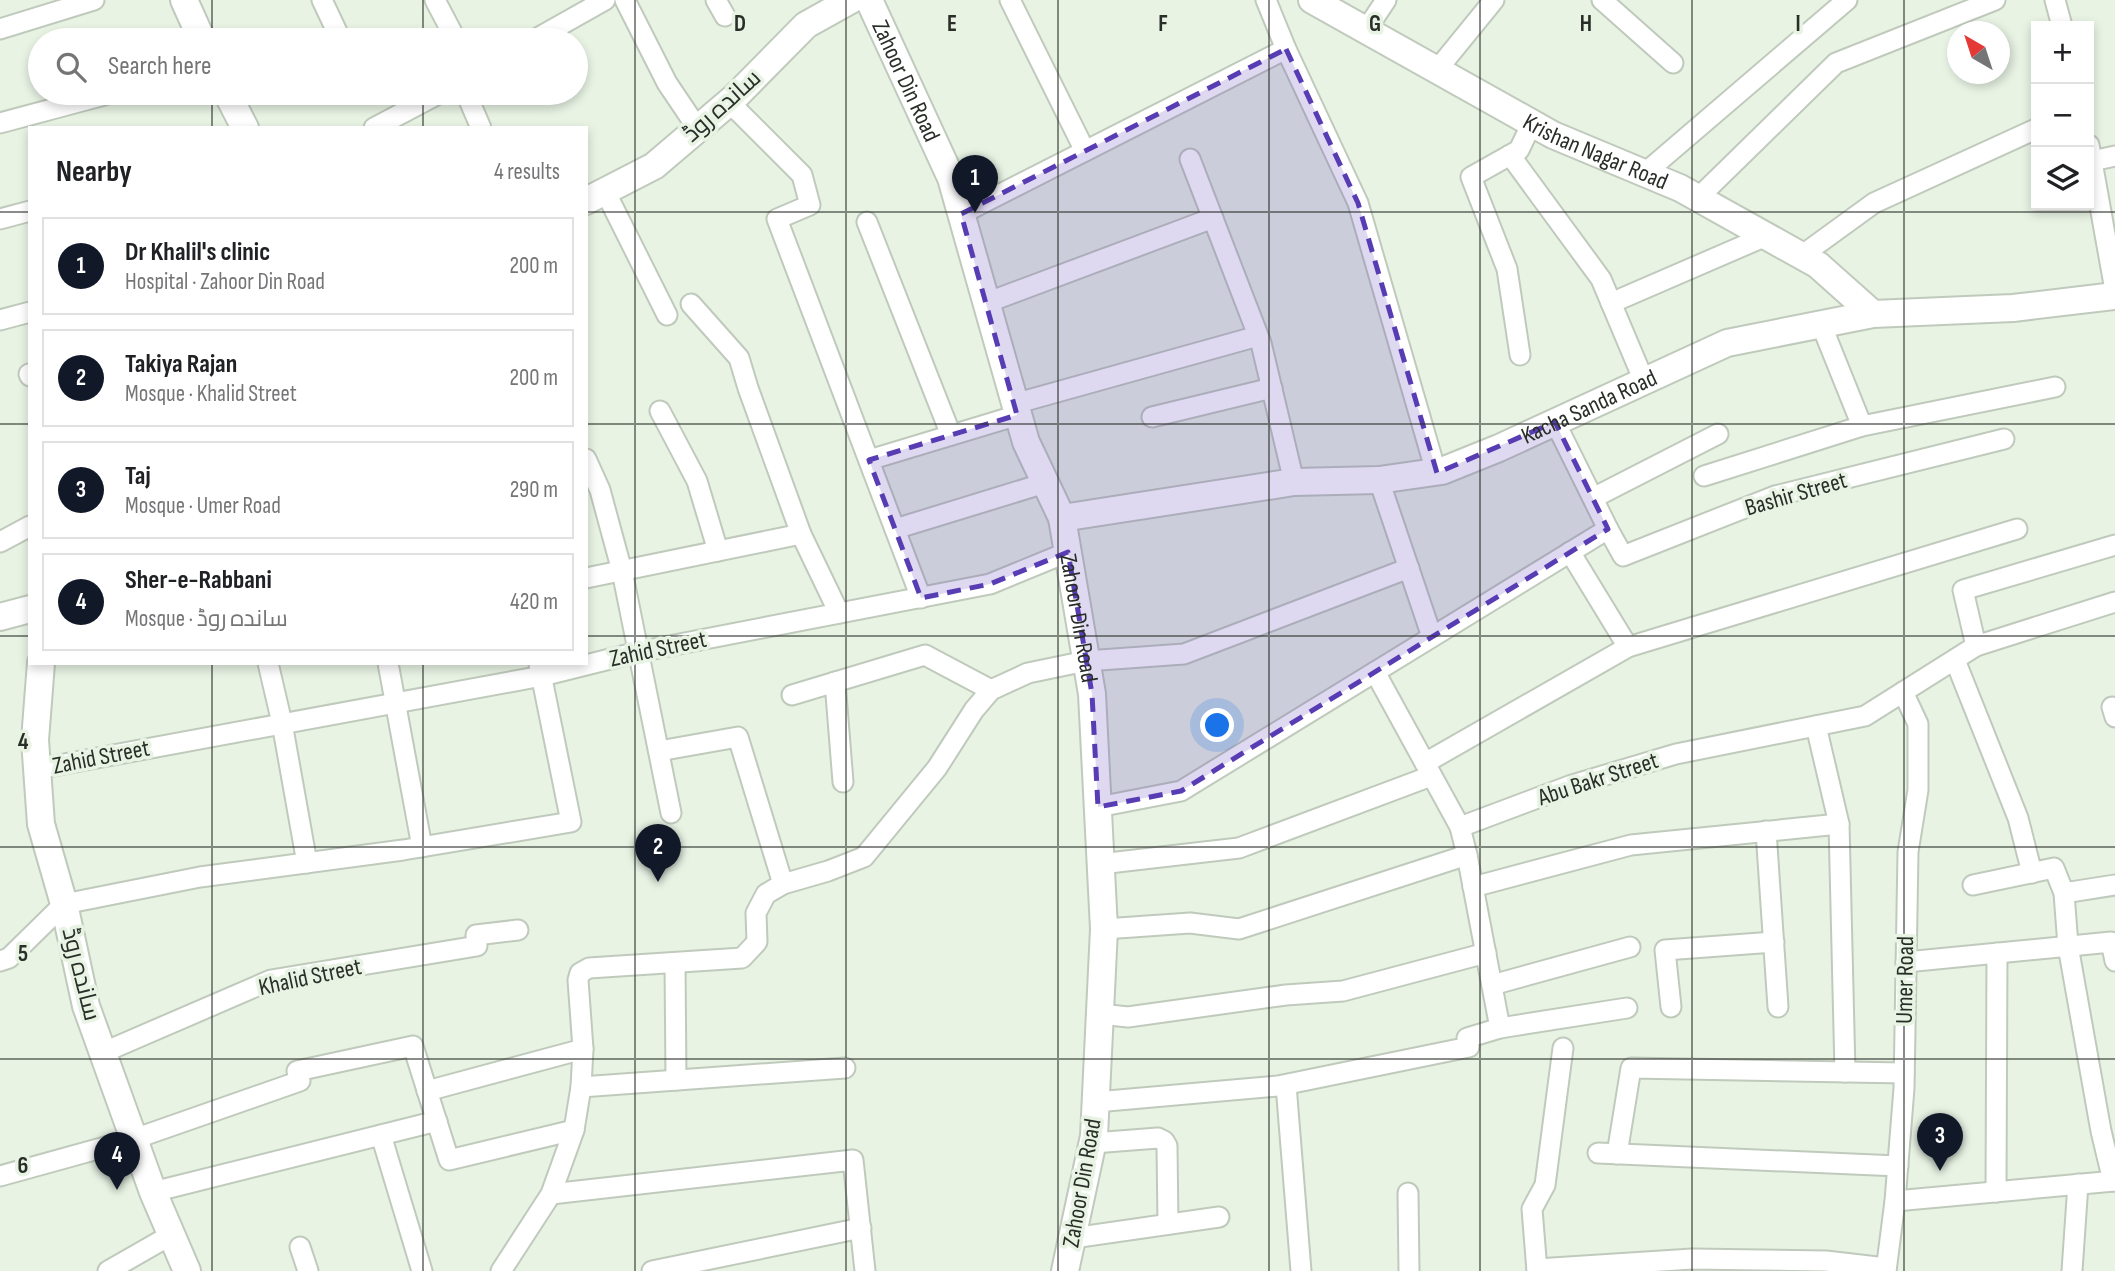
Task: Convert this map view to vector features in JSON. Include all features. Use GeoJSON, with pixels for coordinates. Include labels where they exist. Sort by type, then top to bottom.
{"type":"FeatureCollection","features":[{"type":"Feature","properties":{"kind":"street"},"geometry":{"type":"LineString","coordinates":[[0,29],[94,0]]}},
{"type":"Feature","properties":{"kind":"street"},"geometry":{"type":"LineString","coordinates":[[184,0],[197,28]]}},
{"type":"Feature","properties":{"kind":"street"},"geometry":{"type":"LineString","coordinates":[[322,0],[335,28]]}},
{"type":"Feature","properties":{"kind":"street"},"geometry":{"type":"LineString","coordinates":[[435,0],[450,28]]}},
{"type":"Feature","properties":{"kind":"street"},"geometry":{"type":"LineString","coordinates":[[555,28],[605,0]]}},
{"type":"Feature","properties":{"kind":"street"},"geometry":{"type":"LineString","coordinates":[[625,0],[667,83],[698,129]]}},
{"type":"Feature","properties":{"kind":"street","name":"ساندہ روڈ"},"geometry":{"type":"LineString","coordinates":[[596,196],[654,166],[698,129],[806,25],[815,9],[851,0]]}},
{"type":"Feature","properties":{"kind":"street","name":"Zahoor Din Road"},"geometry":{"type":"LineString","coordinates":[[869,0],[951,178],[1026,442],[1062,518],[1092,694],[1104,929],[1096,1102],[1093,1143],[1065,1271]]}},
{"type":"Feature","properties":{"kind":"street"},"geometry":{"type":"LineString","coordinates":[[1010,0],[1085,151]]}},
{"type":"Feature","properties":{"kind":"street"},"geometry":{"type":"LineString","coordinates":[[1266,0],[1358,203],[1436,471]]}},
{"type":"Feature","properties":{"kind":"street","name":"Krishan Nagar Road"},"geometry":{"type":"LineString","coordinates":[[1312,0],[1553,135],[1698,198],[1818,265],[1873,314]]}},
{"type":"Feature","properties":{"kind":"street"},"geometry":{"type":"LineString","coordinates":[[1366,30],[1386,0]]}},
{"type":"Feature","properties":{"kind":"street"},"geometry":{"type":"LineString","coordinates":[[1437,71],[1494,0]]}},
{"type":"Feature","properties":{"kind":"street"},"geometry":{"type":"LineString","coordinates":[[1602,0],[1673,63]]}},
{"type":"Feature","properties":{"kind":"street"},"geometry":{"type":"LineString","coordinates":[[1645,173],[1847,0]]}},
{"type":"Feature","properties":{"kind":"street"},"geometry":{"type":"LineString","coordinates":[[1698,198],[1836,63],[1995,0]]}},
{"type":"Feature","properties":{"kind":"street"},"geometry":{"type":"LineString","coordinates":[[2056,0],[2061,21]]}},
{"type":"Feature","properties":{"kind":"street"},"geometry":{"type":"LineString","coordinates":[[961,214],[1286,49]]}},
{"type":"Feature","properties":{"kind":"street"},"geometry":{"type":"LineString","coordinates":[[729,102],[802,175],[810,205],[777,219],[921,598]]}},
{"type":"Feature","properties":{"kind":"street"},"geometry":{"type":"LineString","coordinates":[[0,123],[67,105]]}},
{"type":"Feature","properties":{"kind":"street"},"geometry":{"type":"LineString","coordinates":[[234,105],[244,126]]}},
{"type":"Feature","properties":{"kind":"street"},"geometry":{"type":"LineString","coordinates":[[378,126],[417,105]]}},
{"type":"Feature","properties":{"kind":"street"},"geometry":{"type":"LineString","coordinates":[[471,105],[480,126]]}},
{"type":"Feature","properties":{"kind":"street"},"geometry":{"type":"LineString","coordinates":[[1520,355],[1507,269],[1471,177],[1519,150],[1532,123]]}},
{"type":"Feature","properties":{"kind":"street"},"geometry":{"type":"LineString","coordinates":[[1801,256],[1874,203],[2031,132]]}},
{"type":"Feature","properties":{"kind":"street"},"geometry":{"type":"LineString","coordinates":[[2094,153],[2115,156]]}},
{"type":"Feature","properties":{"kind":"street"},"geometry":{"type":"LineString","coordinates":[[1510,155],[1601,279],[1644,381]]}},
{"type":"Feature","properties":{"kind":"street"},"geometry":{"type":"LineString","coordinates":[[1190,159],[1258,336],[1294,482]]}},
{"type":"Feature","properties":{"kind":"street"},"geometry":{"type":"LineString","coordinates":[[2094,175],[2115,290]]}},
{"type":"Feature","properties":{"kind":"street"},"geometry":{"type":"LineString","coordinates":[[596,196],[667,315]]}},
{"type":"Feature","properties":{"kind":"street"},"geometry":{"type":"LineString","coordinates":[[0,219],[28,212]]}},
{"type":"Feature","properties":{"kind":"street"},"geometry":{"type":"LineString","coordinates":[[986,303],[1213,218]]}},
{"type":"Feature","properties":{"kind":"street"},"geometry":{"type":"LineString","coordinates":[[867,222],[951,435]]}},
{"type":"Feature","properties":{"kind":"street"},"geometry":{"type":"LineString","coordinates":[[1611,303],[1766,236]]}},
{"type":"Feature","properties":{"kind":"street","name":"Kacha Sanda Road"},"geometry":{"type":"LineString","coordinates":[[1062,518],[1294,482],[1379,480],[1436,471],[1499,449],[1727,343],[1873,314],[2013,308],[2115,296]]}},
{"type":"Feature","properties":{"kind":"street"},"geometry":{"type":"LineString","coordinates":[[691,304],[739,358],[801,534],[839,613]]}},
{"type":"Feature","properties":{"kind":"street"},"geometry":{"type":"LineString","coordinates":[[0,320],[28,313]]}},
{"type":"Feature","properties":{"kind":"street"},"geometry":{"type":"LineString","coordinates":[[1821,324],[1862,426]]}},
{"type":"Feature","properties":{"kind":"street"},"geometry":{"type":"LineString","coordinates":[[869,460],[951,435],[1016,409],[1258,336]]}},
{"type":"Feature","properties":{"kind":"street"},"geometry":{"type":"LineString","coordinates":[[1704,476],[1862,426],[2054,387]]}},
{"type":"Feature","properties":{"kind":"street"},"geometry":{"type":"LineString","coordinates":[[1152,417],[1272,388]]}},
{"type":"Feature","properties":{"kind":"street"},"geometry":{"type":"LineString","coordinates":[[660,411],[697,481],[718,551]]}},
{"type":"Feature","properties":{"kind":"street"},"geometry":{"type":"LineString","coordinates":[[1098,807],[1181,791],[1608,529],[1555,422]]}},
{"type":"Feature","properties":{"kind":"street"},"geometry":{"type":"LineString","coordinates":[[1593,498],[1718,435]]}},
{"type":"Feature","properties":{"kind":"street","name":"Bashir Street"},"geometry":{"type":"LineString","coordinates":[[1608,529],[1623,556],[1775,496],[2004,439]]}},
{"type":"Feature","properties":{"kind":"street"},"geometry":{"type":"LineString","coordinates":[[588,463],[600,490],[622,571],[671,813]]}},
{"type":"Feature","properties":{"kind":"street"},"geometry":{"type":"LineString","coordinates":[[1379,480],[1432,637]]}},
{"type":"Feature","properties":{"kind":"street"},"geometry":{"type":"LineString","coordinates":[[895,529],[1045,483]]}},
{"type":"Feature","properties":{"kind":"street"},"geometry":{"type":"LineString","coordinates":[[0,542],[28,527]]}},
{"type":"Feature","properties":{"kind":"street"},"geometry":{"type":"LineString","coordinates":[[1100,864],[1239,848],[1428,770],[1628,647],[2017,529]]}},
{"type":"Feature","properties":{"kind":"street"},"geometry":{"type":"LineString","coordinates":[[588,578],[801,534]]}},
{"type":"Feature","properties":{"kind":"street"},"geometry":{"type":"LineString","coordinates":[[1976,646],[1963,590],[2115,545]]}},
{"type":"Feature","properties":{"kind":"street","name":"Zahid Street"},"geometry":{"type":"LineString","coordinates":[[588,661],[990,584],[1068,552]]}},
{"type":"Feature","properties":{"kind":"street"},"geometry":{"type":"LineString","coordinates":[[1570,552],[1628,647]]}},
{"type":"Feature","properties":{"kind":"street"},"geometry":{"type":"LineString","coordinates":[[501,1271],[551,1194],[574,1130],[581,1087],[583,1049],[578,980],[580,973],[589,968],[742,958],[757,942],[756,913],[766,894],[783,884],[864,857],[937,768],[974,709],[991,690],[1028,673],[1086,661],[1184,654],[1409,568]]}},
{"type":"Feature","properties":{"kind":"street","name":"Abu Bakr Street"},"geometry":{"type":"LineString","coordinates":[[1460,827],[1572,785],[1676,754],[1865,716],[1976,646],[2115,603]]}},
{"type":"Feature","properties":{"kind":"street"},"geometry":{"type":"LineString","coordinates":[[0,617],[28,610]]}},
{"type":"Feature","properties":{"kind":"street"},"geometry":{"type":"LineString","coordinates":[[792,695],[925,655],[991,690]]}},
{"type":"Feature","properties":{"kind":"street"},"geometry":{"type":"LineString","coordinates":[[1955,660],[2018,818],[2032,873]]}},
{"type":"Feature","properties":{"kind":"street","name":"ساندہ روڈ"},"geometry":{"type":"LineString","coordinates":[[45,665],[35,740],[41,824],[64,904],[86,1006],[153,1192],[187,1271]]}},
{"type":"Feature","properties":{"kind":"street"},"geometry":{"type":"LineString","coordinates":[[268,665],[282,723],[307,863]]}},
{"type":"Feature","properties":{"kind":"street"},"geometry":{"type":"LineString","coordinates":[[388,665],[422,847]]}},
{"type":"Feature","properties":{"kind":"street","name":"Zahid Street"},"geometry":{"type":"LineString","coordinates":[[37,769],[395,702],[568,665]]}},
{"type":"Feature","properties":{"kind":"street"},"geometry":{"type":"LineString","coordinates":[[0,961],[9,958],[64,904],[200,877],[422,847],[570,822],[541,670]]}},
{"type":"Feature","properties":{"kind":"street"},"geometry":{"type":"LineString","coordinates":[[1374,672],[1460,827],[1500,1028]]}},
{"type":"Feature","properties":{"kind":"street"},"geometry":{"type":"LineString","coordinates":[[835,682],[843,782]]}},
{"type":"Feature","properties":{"kind":"street","name":"Umer Road"},"geometry":{"type":"LineString","coordinates":[[1886,1270],[1895,1201],[1904,1073],[1908,852],[1918,790],[1918,724],[1903,692]]}},
{"type":"Feature","properties":{"kind":"street"},"geometry":{"type":"LineString","coordinates":[[1816,726],[1839,824],[1845,1072]]}},
{"type":"Feature","properties":{"kind":"street"},"geometry":{"type":"LineString","coordinates":[[659,751],[738,737],[783,884]]}},
{"type":"Feature","properties":{"kind":"street"},"geometry":{"type":"LineString","coordinates":[[1473,887],[1632,845],[1839,824]]}},
{"type":"Feature","properties":{"kind":"street"},"geometry":{"type":"LineString","coordinates":[[1766,831],[1778,1007]]}},
{"type":"Feature","properties":{"kind":"street"},"geometry":{"type":"LineString","coordinates":[[1104,929],[1190,923],[1240,929],[1467,855]]}},
{"type":"Feature","properties":{"kind":"street"},"geometry":{"type":"LineString","coordinates":[[1895,1201],[2114,1181],[2108,1129],[2068,946],[2064,894],[2054,868],[1973,885]]}},
{"type":"Feature","properties":{"kind":"street"},"geometry":{"type":"LineString","coordinates":[[2064,894],[2115,885]]}},
{"type":"Feature","properties":{"kind":"street","name":"Khalid Street"},"geometry":{"type":"LineString","coordinates":[[103,1053],[271,980],[477,946],[476,935],[518,930]]}},
{"type":"Feature","properties":{"kind":"street"},"geometry":{"type":"LineString","coordinates":[[1671,1007],[1664,950],[1774,942]]}},
{"type":"Feature","properties":{"kind":"street"},"geometry":{"type":"LineString","coordinates":[[1906,962],[2111,942],[2115,961]]}},
{"type":"Feature","properties":{"kind":"street"},"geometry":{"type":"LineString","coordinates":[[1492,985],[1630,947]]}},
{"type":"Feature","properties":{"kind":"street"},"geometry":{"type":"LineString","coordinates":[[1100,1014],[1128,1017],[1286,995],[1343,991],[1486,953]]}},
{"type":"Feature","properties":{"kind":"street"},"geometry":{"type":"LineString","coordinates":[[1996,1192],[1997,953]]}},
{"type":"Feature","properties":{"kind":"street"},"geometry":{"type":"LineString","coordinates":[[676,963],[676,1080]]}},
{"type":"Feature","properties":{"kind":"street"},"geometry":{"type":"LineString","coordinates":[[1096,1102],[1286,1085],[1469,1048],[1467,1038],[1500,1028],[1628,1008]]}},
{"type":"Feature","properties":{"kind":"street"},"geometry":{"type":"LineString","coordinates":[[0,1176],[134,1139],[299,1081],[297,1071],[413,1046],[449,1160],[574,1130]]}},
{"type":"Feature","properties":{"kind":"street"},"geometry":{"type":"LineString","coordinates":[[1563,1048],[1545,1185],[1532,1209],[1537,1270],[1692,1259],[1826,1261],[1886,1270]]}},
{"type":"Feature","properties":{"kind":"street"},"geometry":{"type":"LineString","coordinates":[[427,1091],[583,1049]]}},
{"type":"Feature","properties":{"kind":"street"},"geometry":{"type":"LineString","coordinates":[[581,1087],[845,1068]]}},
{"type":"Feature","properties":{"kind":"street"},"geometry":{"type":"LineString","coordinates":[[1898,1166],[1607,1153],[1631,1068],[1904,1073]]}},
{"type":"Feature","properties":{"kind":"street"},"geometry":{"type":"LineString","coordinates":[[1286,1085],[1301,1271]]}},
{"type":"Feature","properties":{"kind":"street"},"geometry":{"type":"LineString","coordinates":[[153,1192],[437,1121]]}},
{"type":"Feature","properties":{"kind":"street"},"geometry":{"type":"LineString","coordinates":[[381,1135],[422,1271]]}},
{"type":"Feature","properties":{"kind":"street"},"geometry":{"type":"LineString","coordinates":[[1093,1143],[1157,1138],[1164,1141],[1167,1146],[1168,1224]]}},
{"type":"Feature","properties":{"kind":"street"},"geometry":{"type":"LineString","coordinates":[[551,1194],[853,1160],[865,1271]]}},
{"type":"Feature","properties":{"kind":"street"},"geometry":{"type":"LineString","coordinates":[[2071,1271],[2078,1184]]}},
{"type":"Feature","properties":{"kind":"street"},"geometry":{"type":"LineString","coordinates":[[1408,1193],[1409,1271]]}},
{"type":"Feature","properties":{"kind":"street"},"geometry":{"type":"LineString","coordinates":[[1073,1238],[1219,1217]]}},
{"type":"Feature","properties":{"kind":"street"},"geometry":{"type":"LineString","coordinates":[[656,1271],[861,1228]]}},
{"type":"Feature","properties":{"kind":"street"},"geometry":{"type":"LineString","coordinates":[[108,1271],[171,1235]]}},
{"type":"Feature","properties":{"kind":"street"},"geometry":{"type":"LineString","coordinates":[[300,1247],[308,1271]]}},
{"type":"Feature","properties":{"kind":"highlighted area"},"geometry":{"type":"Polygon","coordinates":[[[1286,49],[1358,203],[1437,473],[1555,422],[1608,529],[1181,791],[1098,807],[1092,694],[1068,552],[990,584],[921,598],[869,460],[1017,415],[961,214],[1286,49]]]}},
{"type":"Feature","properties":{"kind":"place","name":"Dr Khalil's clinic"},"geometry":{"type":"Point","coordinates":[975,213]}},
{"type":"Feature","properties":{"kind":"place","name":"Takiya Rajan"},"geometry":{"type":"Point","coordinates":[658,882]}},
{"type":"Feature","properties":{"kind":"place","name":"Taj"},"geometry":{"type":"Point","coordinates":[1940,1171]}},
{"type":"Feature","properties":{"kind":"place","name":"Sher-e-Rabbani"},"geometry":{"type":"Point","coordinates":[117,1190]}}]}
